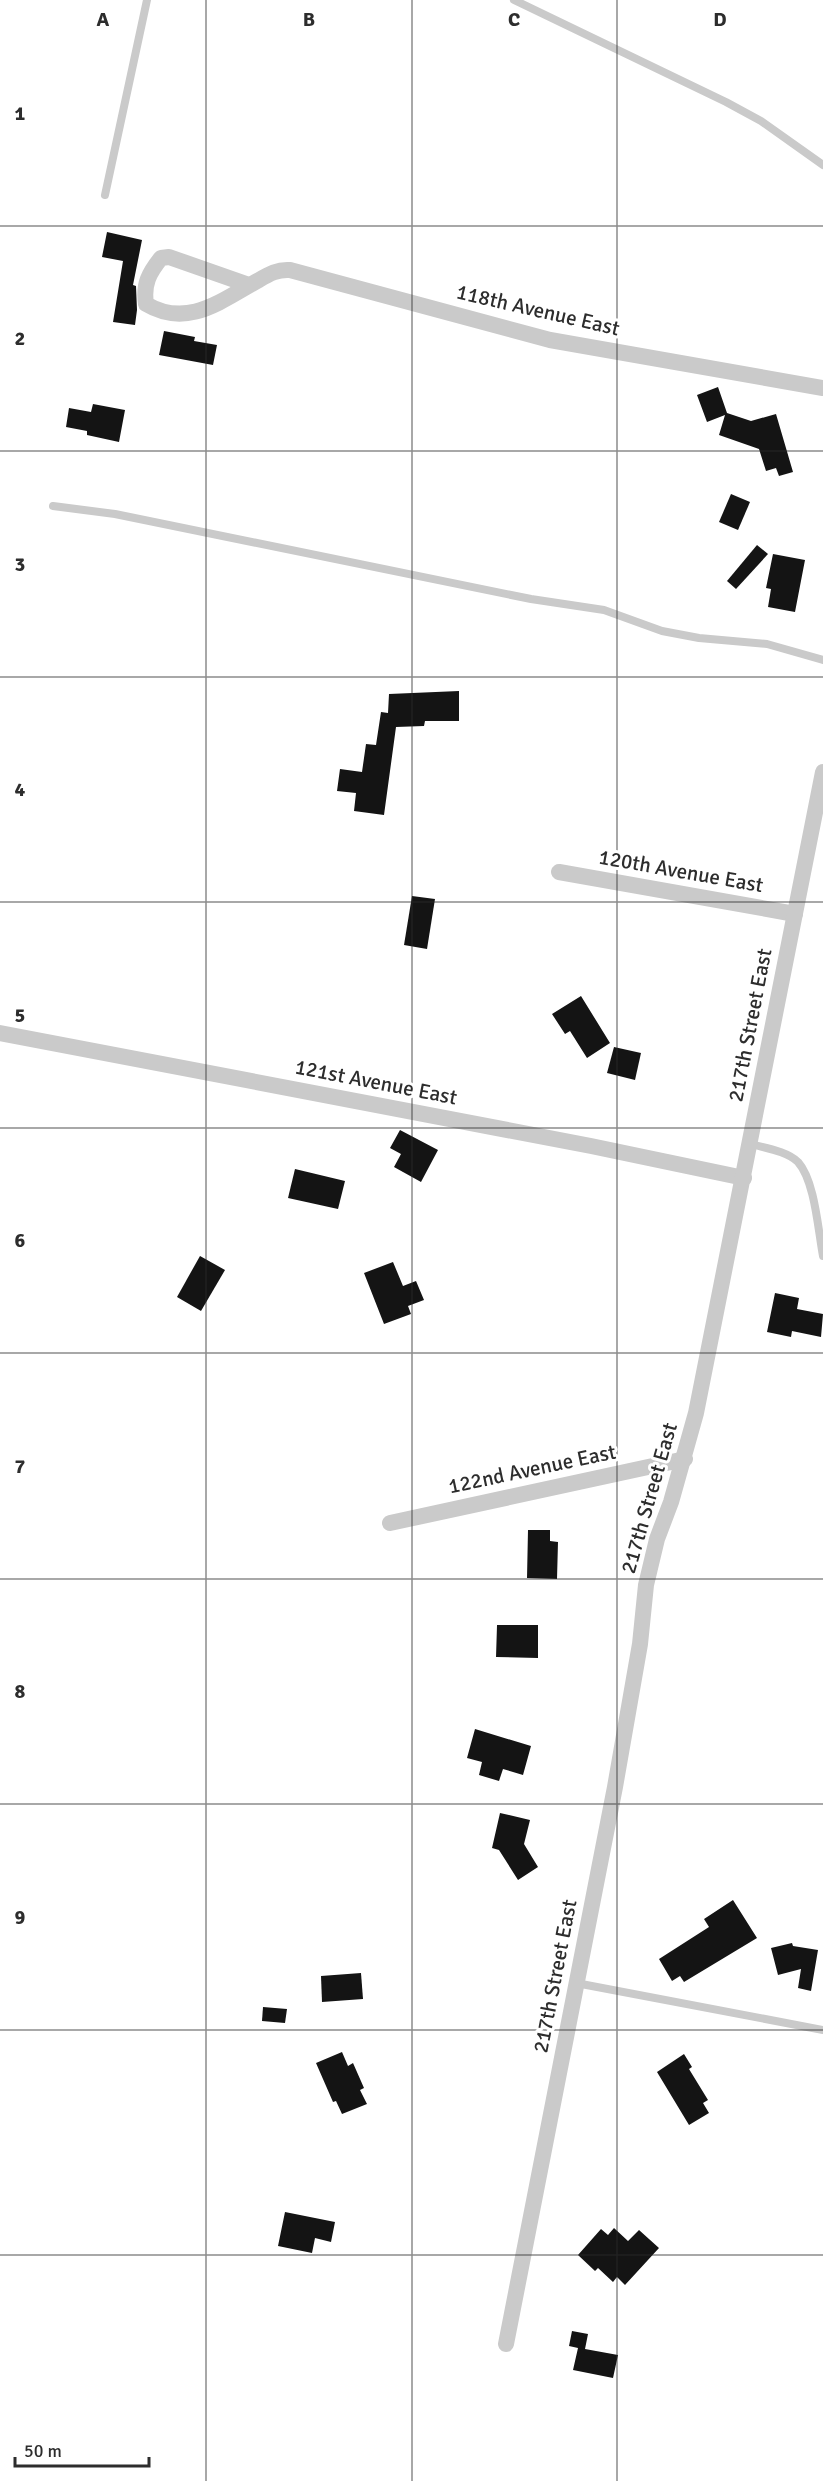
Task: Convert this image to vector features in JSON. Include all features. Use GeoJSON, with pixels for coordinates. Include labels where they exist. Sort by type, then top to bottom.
{"type":"FeatureCollection","features":[{"type":"Feature","properties":{"kind":"street","name":"118th Avenue East"},"geometry":{"type":"LineString","coordinates":[[249,285],[169,257],[161,258],[149,272],[144,290],[146,304],[159,311],[177,314],[197,313],[281,269],[290,270],[550,340],[823,388]]}},
{"type":"Feature","properties":{"kind":"street","name":"217th Street East"},"geometry":{"type":"LineString","coordinates":[[506,2344],[640,1644],[646,1585],[657,1539],[685,1459],[696,1413],[823,772]]}},
{"type":"Feature","properties":{"kind":"street","name":"120th Avenue East"},"geometry":{"type":"LineString","coordinates":[[559,872],[795,914]]}},
{"type":"Feature","properties":{"kind":"street","name":"121st Avenue East"},"geometry":{"type":"LineString","coordinates":[[0,1034],[580,1144],[744,1178]]}},
{"type":"Feature","properties":{"kind":"street","name":"122nd Avenue East"},"geometry":{"type":"LineString","coordinates":[[390,1523],[685,1459]]}},
{"type":"Feature","properties":{"kind":"lane"},"geometry":{"type":"LineString","coordinates":[[105,195],[147,0]]}},
{"type":"Feature","properties":{"kind":"lane"},"geometry":{"type":"LineString","coordinates":[[514,0],[726,102],[760,121],[823,165]]}},
{"type":"Feature","properties":{"kind":"lane"},"geometry":{"type":"LineString","coordinates":[[54,506],[104,512],[531,598],[604,610],[662,631],[699,638],[767,644],[823,660]]}},
{"type":"Feature","properties":{"kind":"lane"},"geometry":{"type":"LineString","coordinates":[[751,1144],[784,1154],[797,1161],[807,1178],[823,1256]]}},
{"type":"Feature","properties":{"kind":"lane"},"geometry":{"type":"LineString","coordinates":[[576,1983],[823,2030]]}},
{"type":"Feature","properties":{"kind":"building"},"geometry":{"type":"Polygon","coordinates":[[[107,232],[142,240],[133,285],[136,286],[135,325],[113,322],[123,261],[102,257],[107,232]]]}},
{"type":"Feature","properties":{"kind":"building"},"geometry":{"type":"Polygon","coordinates":[[[164,331],[195,337],[194,341],[217,345],[213,365],[159,355],[164,331]]]}},
{"type":"Feature","properties":{"kind":"building"},"geometry":{"type":"Polygon","coordinates":[[[718,387],[727,413],[751,421],[776,414],[793,472],[779,476],[776,468],[766,471],[759,449],[719,435],[725,415],[707,422],[697,395],[718,387]]]}},
{"type":"Feature","properties":{"kind":"building"},"geometry":{"type":"Polygon","coordinates":[[[93,404],[125,410],[119,442],[87,435],[87,431],[66,427],[69,408],[91,412],[93,404]]]}},
{"type":"Feature","properties":{"kind":"building"},"geometry":{"type":"Polygon","coordinates":[[[731,494],[750,502],[738,530],[719,522],[731,494]]]}},
{"type":"Feature","properties":{"kind":"building"},"geometry":{"type":"Polygon","coordinates":[[[757,545],[768,554],[736,589],[727,581],[757,545]]]}},
{"type":"Feature","properties":{"kind":"building"},"geometry":{"type":"Polygon","coordinates":[[[773,554],[805,560],[795,612],[768,607],[771,589],[766,588],[773,554]]]}},
{"type":"Feature","properties":{"kind":"building"},"geometry":{"type":"Polygon","coordinates":[[[459,691],[459,721],[425,721],[424,726],[396,727],[384,815],[354,811],[356,793],[337,791],[340,769],[362,772],[366,744],[376,745],[381,712],[388,713],[389,694],[459,691]]]}},
{"type":"Feature","properties":{"kind":"building"},"geometry":{"type":"Polygon","coordinates":[[[412,896],[435,899],[427,949],[404,945],[412,896]]]}},
{"type":"Feature","properties":{"kind":"building"},"geometry":{"type":"Polygon","coordinates":[[[581,996],[610,1043],[587,1058],[570,1031],[565,1034],[552,1014],[581,996]]]}},
{"type":"Feature","properties":{"kind":"building"},"geometry":{"type":"Polygon","coordinates":[[[614,1047],[641,1053],[635,1080],[607,1073],[614,1047]]]}},
{"type":"Feature","properties":{"kind":"building"},"geometry":{"type":"Polygon","coordinates":[[[400,1130],[438,1150],[421,1182],[394,1167],[401,1154],[390,1148],[400,1130]]]}},
{"type":"Feature","properties":{"kind":"building"},"geometry":{"type":"Polygon","coordinates":[[[295,1169],[345,1181],[338,1209],[288,1198],[295,1169]]]}},
{"type":"Feature","properties":{"kind":"building"},"geometry":{"type":"Polygon","coordinates":[[[200,1256],[225,1270],[201,1311],[177,1297],[200,1256]]]}},
{"type":"Feature","properties":{"kind":"building"},"geometry":{"type":"Polygon","coordinates":[[[393,1262],[403,1286],[416,1281],[424,1300],[408,1306],[411,1314],[384,1324],[364,1273],[393,1262]]]}},
{"type":"Feature","properties":{"kind":"building"},"geometry":{"type":"Polygon","coordinates":[[[775,1293],[799,1298],[797,1309],[823,1314],[821,1337],[792,1331],[791,1337],[767,1332],[775,1293]]]}},
{"type":"Feature","properties":{"kind":"building"},"geometry":{"type":"Polygon","coordinates":[[[528,1530],[550,1530],[550,1541],[558,1542],[557,1579],[527,1578],[528,1530]]]}},
{"type":"Feature","properties":{"kind":"building"},"geometry":{"type":"Polygon","coordinates":[[[497,1625],[538,1625],[538,1658],[496,1657],[497,1625]]]}},
{"type":"Feature","properties":{"kind":"building"},"geometry":{"type":"Polygon","coordinates":[[[475,1729],[531,1746],[523,1775],[503,1769],[499,1781],[479,1775],[482,1762],[467,1758],[475,1729]]]}},
{"type":"Feature","properties":{"kind":"building"},"geometry":{"type":"Polygon","coordinates":[[[500,1813],[530,1820],[524,1844],[538,1867],[518,1880],[499,1850],[492,1848],[500,1813]]]}},
{"type":"Feature","properties":{"kind":"building"},"geometry":{"type":"Polygon","coordinates":[[[733,1900],[757,1938],[684,1982],[680,1976],[672,1981],[659,1959],[709,1927],[704,1919],[733,1900]]]}},
{"type":"Feature","properties":{"kind":"building"},"geometry":{"type":"Polygon","coordinates":[[[792,1943],[793,1946],[818,1950],[811,1991],[798,1988],[801,1969],[778,1975],[771,1948],[792,1943]]]}},
{"type":"Feature","properties":{"kind":"building"},"geometry":{"type":"Polygon","coordinates":[[[361,1973],[363,1999],[322,2002],[321,1976],[361,1973]]]}},
{"type":"Feature","properties":{"kind":"building"},"geometry":{"type":"Polygon","coordinates":[[[263,2007],[287,2009],[285,2023],[262,2021],[263,2007]]]}},
{"type":"Feature","properties":{"kind":"building"},"geometry":{"type":"Polygon","coordinates":[[[342,2052],[348,2066],[353,2063],[364,2088],[360,2090],[367,2104],[342,2114],[336,2101],[333,2102],[316,2063],[342,2052]]]}},
{"type":"Feature","properties":{"kind":"building"},"geometry":{"type":"Polygon","coordinates":[[[684,2054],[692,2067],[689,2069],[708,2100],[703,2103],[709,2113],[689,2125],[657,2072],[684,2054]]]}},
{"type":"Feature","properties":{"kind":"building"},"geometry":{"type":"Polygon","coordinates":[[[285,2212],[335,2222],[331,2242],[315,2238],[312,2253],[278,2246],[285,2212]]]}},
{"type":"Feature","properties":{"kind":"building"},"geometry":{"type":"Polygon","coordinates":[[[614,2228],[628,2241],[639,2230],[659,2248],[625,2285],[617,2277],[613,2282],[598,2268],[595,2271],[578,2255],[601,2229],[608,2235],[614,2228]]]}},
{"type":"Feature","properties":{"kind":"building"},"geometry":{"type":"Polygon","coordinates":[[[572,2331],[588,2334],[585,2349],[618,2355],[613,2378],[573,2370],[578,2348],[569,2346],[572,2331]]]}}]}
